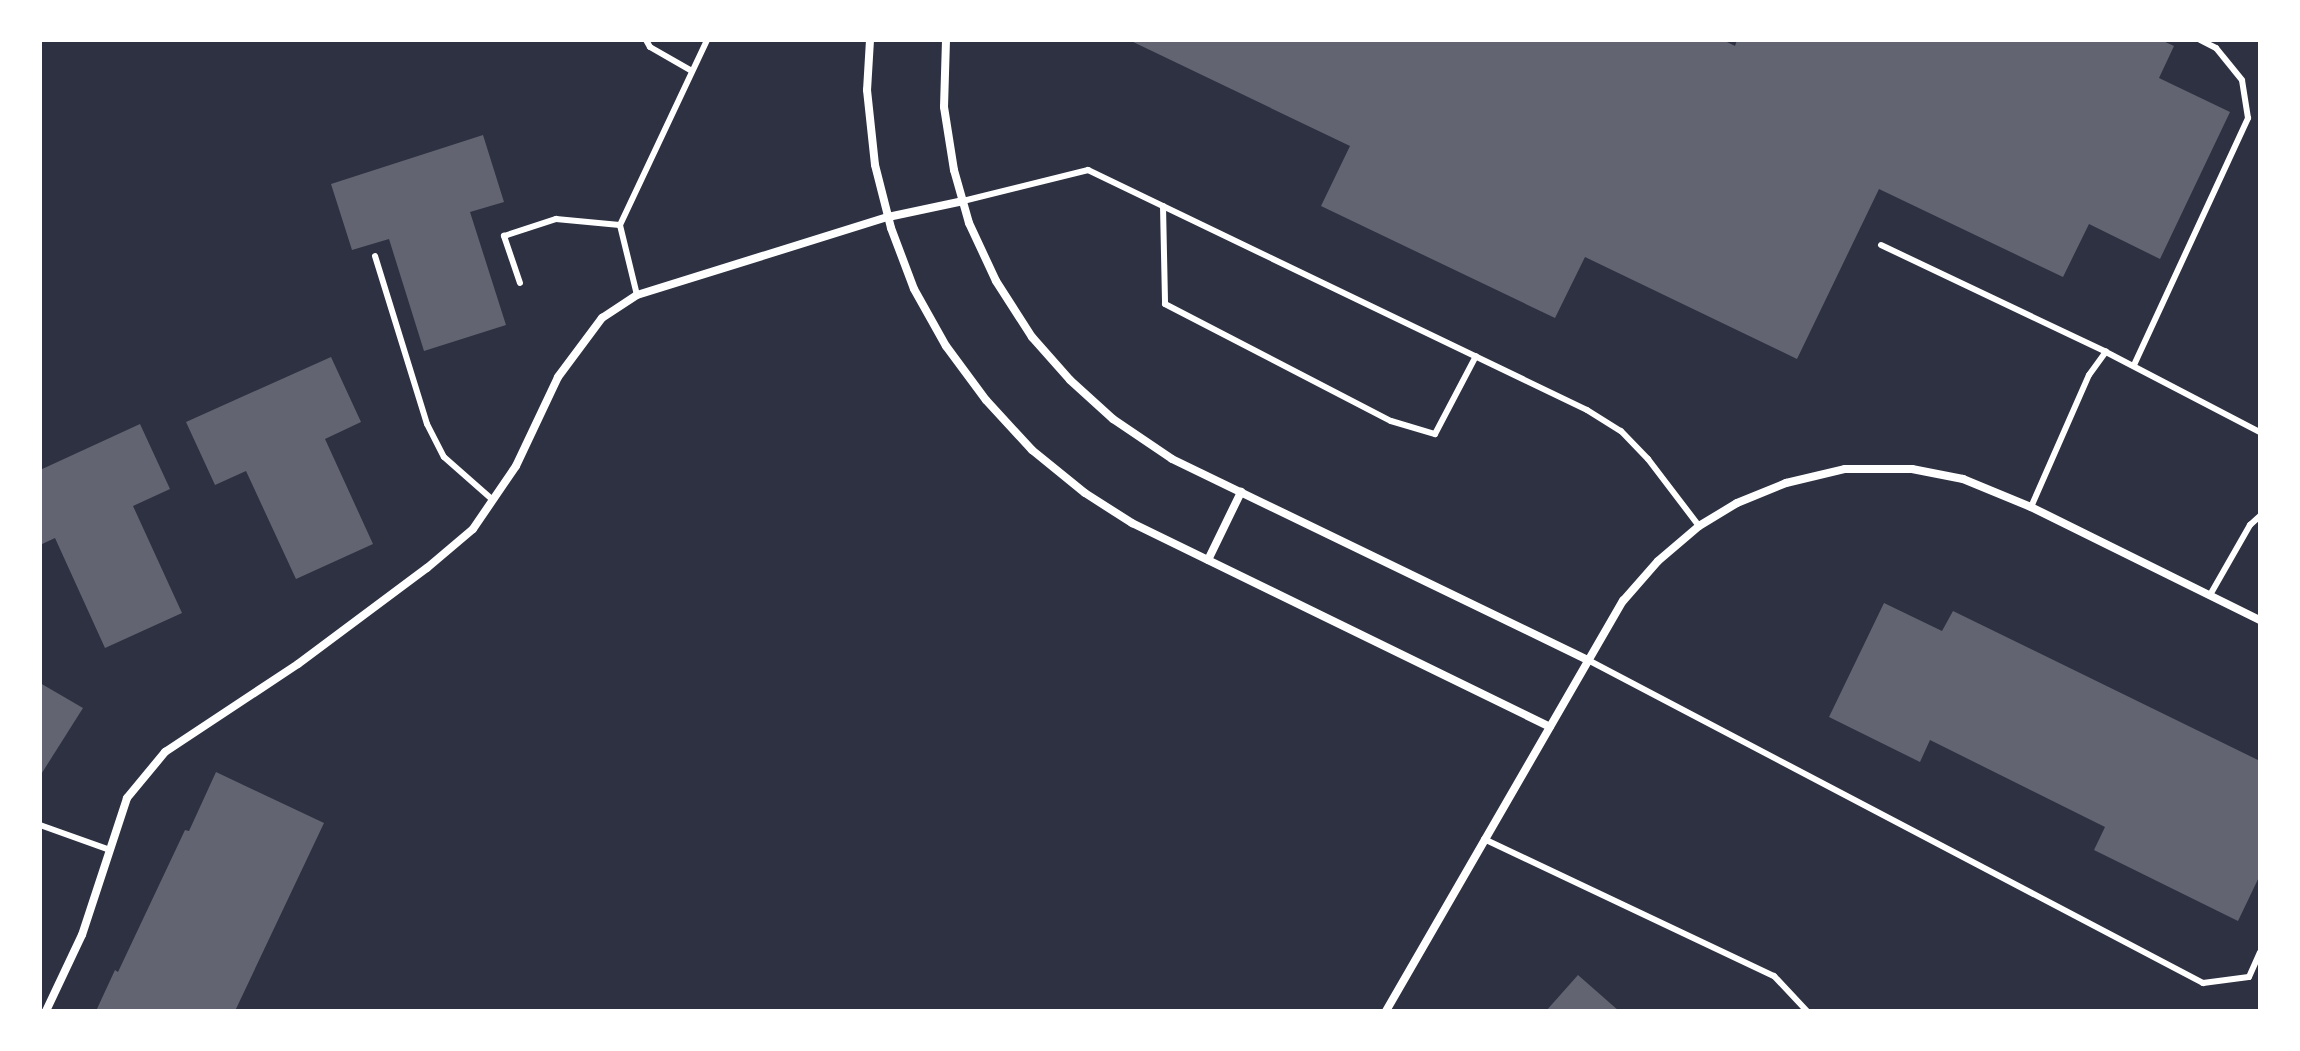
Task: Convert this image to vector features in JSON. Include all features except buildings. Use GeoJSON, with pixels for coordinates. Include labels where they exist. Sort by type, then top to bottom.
{"type":"FeatureCollection","features":[{"type":"Feature","properties":{"kind":"street"},"geometry":{"type":"LineString","coordinates":[[870,40],[867,90],[875,165],[888,217],[914,289],[946,346],[986,400],[1032,450],[1085,493],[1132,523],[1550,727]]}},
{"type":"Feature","properties":{"kind":"street"},"geometry":{"type":"LineString","coordinates":[[946,40],[944,107],[954,170],[963,201],[996,281],[1032,337],[1070,380],[1113,419],[1172,459],[1588,660]]}},
{"type":"Feature","properties":{"kind":"street"},"geometry":{"type":"LineString","coordinates":[[46,1011],[82,935],[127,798],[165,752],[298,664],[427,568],[473,529],[516,466],[558,377],[602,318],[637,295],[888,217],[963,201]]}},
{"type":"Feature","properties":{"kind":"street"},"geometry":{"type":"LineString","coordinates":[[1386,1011],[1623,601],[1658,561],[1699,526],[1737,503],[1786,483],[1866,467],[1912,469],[1963,479],[2031,507],[2260,620]]}},
{"type":"Feature","properties":{"kind":"street"},"geometry":{"type":"LineString","coordinates":[[1208,560],[1241,492]]}},
{"type":"Feature","properties":{"kind":"lane"},"geometry":{"type":"LineString","coordinates":[[646,40],[650,47],[692,71]]}},
{"type":"Feature","properties":{"kind":"lane"},"geometry":{"type":"LineString","coordinates":[[637,295],[620,225],[707,40]]}},
{"type":"Feature","properties":{"kind":"lane"},"geometry":{"type":"LineString","coordinates":[[2134,365],[2248,118],[2242,80],[2216,48],[2200,40]]}},
{"type":"Feature","properties":{"kind":"lane"},"geometry":{"type":"LineString","coordinates":[[963,201],[1088,170],[1587,410],[1621,431],[1648,459],[1699,526]]}},
{"type":"Feature","properties":{"kind":"lane"},"geometry":{"type":"LineString","coordinates":[[1163,206],[1165,304],[1391,421],[1435,434],[1476,356]]}},
{"type":"Feature","properties":{"kind":"lane"},"geometry":{"type":"LineString","coordinates":[[520,283],[504,236],[556,219],[620,225]]}},
{"type":"Feature","properties":{"kind":"lane"},"geometry":{"type":"LineString","coordinates":[[1881,245],[2134,365],[2260,432]]}},
{"type":"Feature","properties":{"kind":"lane"},"geometry":{"type":"LineString","coordinates":[[375,256],[427,424],[444,457],[493,500]]}},
{"type":"Feature","properties":{"kind":"lane"},"geometry":{"type":"LineString","coordinates":[[2031,507],[2089,375],[2106,352]]}},
{"type":"Feature","properties":{"kind":"lane"},"geometry":{"type":"LineString","coordinates":[[2210,595],[2250,525],[2260,516]]}},
{"type":"Feature","properties":{"kind":"lane"},"geometry":{"type":"LineString","coordinates":[[1588,660],[2203,983],[2249,977],[2260,952]]}},
{"type":"Feature","properties":{"kind":"lane"},"geometry":{"type":"LineString","coordinates":[[40,825],[110,850]]}},
{"type":"Feature","properties":{"kind":"lane"},"geometry":{"type":"LineString","coordinates":[[1484,839],[1774,976],[1807,1011]]}}]}
